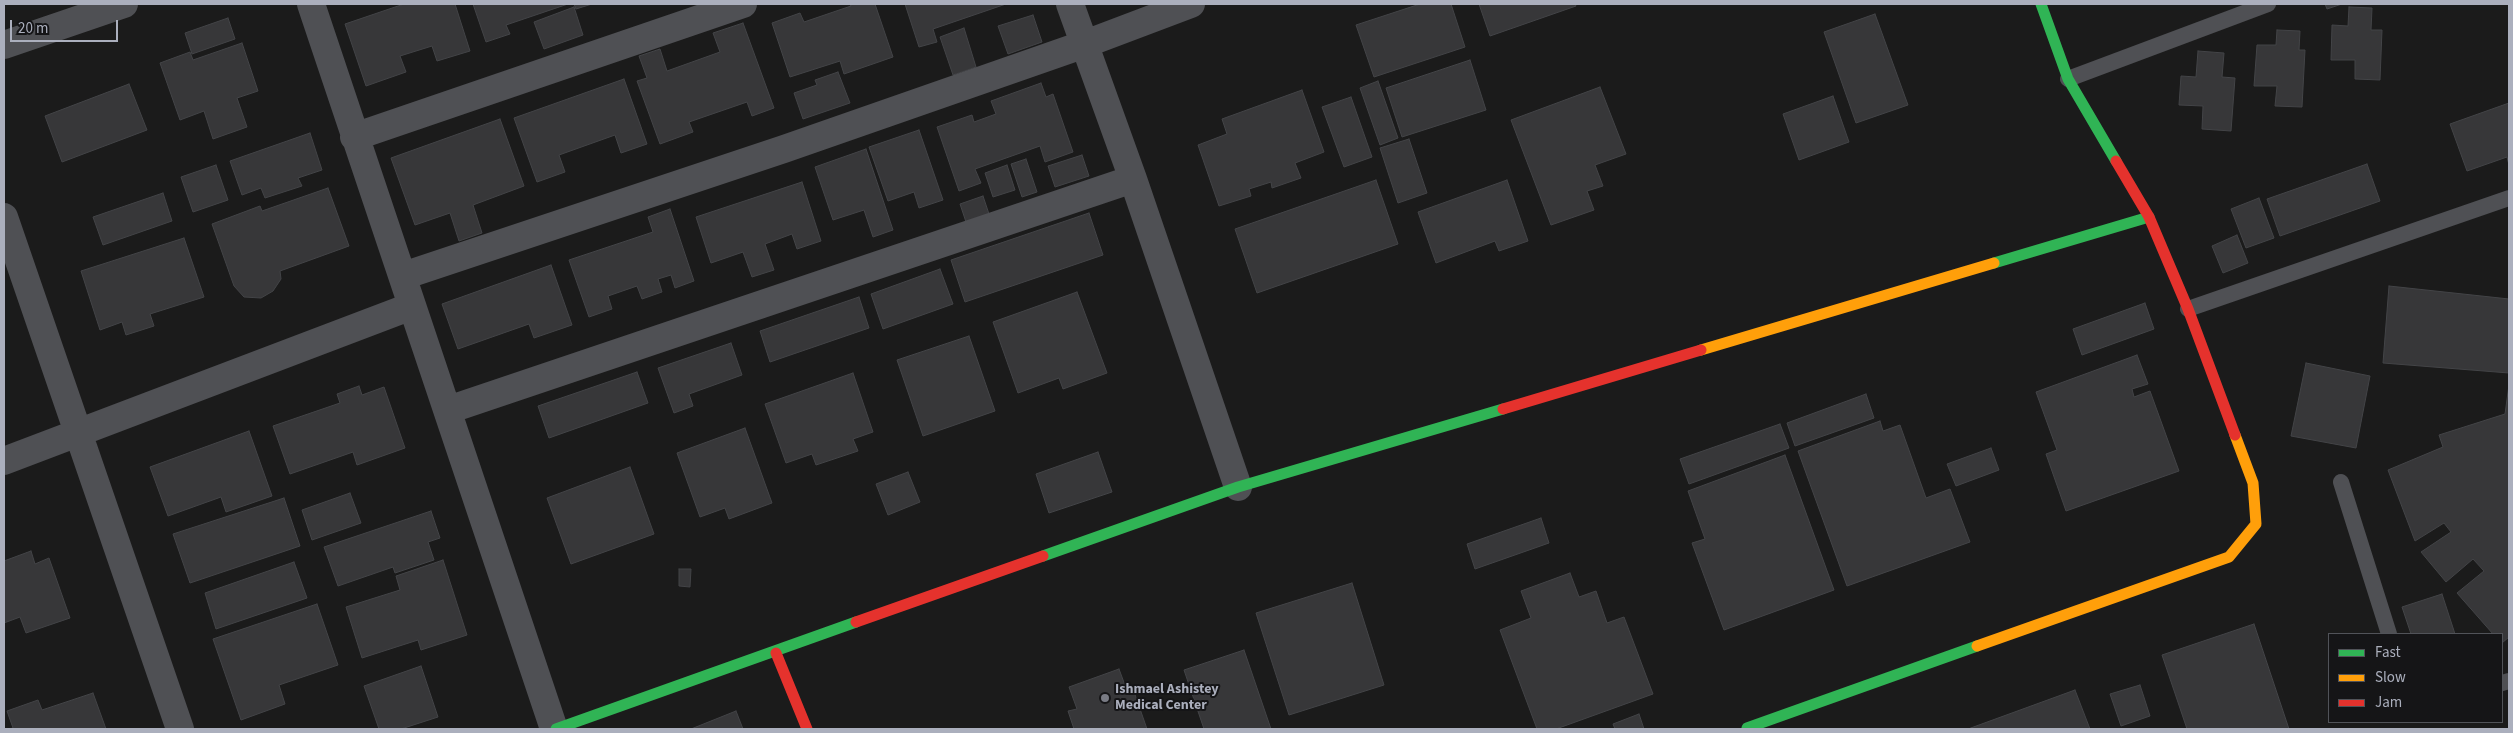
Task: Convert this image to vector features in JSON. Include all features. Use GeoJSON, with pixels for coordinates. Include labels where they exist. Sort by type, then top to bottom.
{"type":"FeatureCollection","features":[{"type":"Feature","properties":{"kind":"street"},"geometry":{"type":"LineString","coordinates":[[4,45],[124,4]]}},
{"type":"Feature","properties":{"kind":"street"},"geometry":{"type":"LineString","coordinates":[[311,4],[354,137],[403,276],[555,729],[776,653],[1238,487],[2149,217]]}},
{"type":"Feature","properties":{"kind":"street"},"geometry":{"type":"LineString","coordinates":[[354,137],[743,4]]}},
{"type":"Feature","properties":{"kind":"street"},"geometry":{"type":"LineString","coordinates":[[1070,4],[1133,179],[1238,487]]}},
{"type":"Feature","properties":{"kind":"street"},"geometry":{"type":"LineString","coordinates":[[403,276],[784,149],[1085,44],[1192,4]]}},
{"type":"Feature","properties":{"kind":"street"},"geometry":{"type":"LineString","coordinates":[[1747,728],[2229,557],[2256,524],[2253,483],[2188,309],[2149,217],[2068,79],[2041,4]]}},
{"type":"Feature","properties":{"kind":"street"},"geometry":{"type":"LineString","coordinates":[[448,410],[1133,179]]}},
{"type":"Feature","properties":{"kind":"street"},"geometry":{"type":"LineString","coordinates":[[4,217],[180,729]]}},
{"type":"Feature","properties":{"kind":"street"},"geometry":{"type":"LineString","coordinates":[[4,461],[412,306]]}},
{"type":"Feature","properties":{"kind":"street"},"geometry":{"type":"LineString","coordinates":[[776,653],[807,729]]}},
{"type":"Feature","properties":{"kind":"lane"},"geometry":{"type":"LineString","coordinates":[[2068,79],[2268,4]]}},
{"type":"Feature","properties":{"kind":"lane"},"geometry":{"type":"LineString","coordinates":[[2188,309],[2509,198]]}},
{"type":"Feature","properties":{"kind":"lane"},"geometry":{"type":"LineString","coordinates":[[2341,482],[2389,633]]}},
{"type":"Feature","properties":{"kind":"building"},"geometry":{"type":"Polygon","coordinates":[[[404,4],[455,4],[470,51],[437,61],[432,46],[400,56],[406,72],[366,86],[345,24],[404,4]]]}},
{"type":"Feature","properties":{"kind":"building"},"geometry":{"type":"Polygon","coordinates":[[[473,4],[568,4],[506,25],[510,34],[486,42],[473,4]]]}},
{"type":"Feature","properties":{"kind":"building"},"geometry":{"type":"Polygon","coordinates":[[[574,4],[592,4],[576,9],[574,4]]]}},
{"type":"Feature","properties":{"kind":"building"},"geometry":{"type":"Polygon","coordinates":[[[850,4],[875,4],[893,57],[844,74],[840,61],[790,77],[772,23],[800,13],[804,22],[851,6],[850,4]]]}},
{"type":"Feature","properties":{"kind":"building"},"geometry":{"type":"Polygon","coordinates":[[[905,4],[1006,4],[933,29],[937,42],[919,47],[905,4]]]}},
{"type":"Feature","properties":{"kind":"building"},"geometry":{"type":"Polygon","coordinates":[[[1420,4],[1451,4],[1465,47],[1374,77],[1356,25],[1420,4]]]}},
{"type":"Feature","properties":{"kind":"building"},"geometry":{"type":"Polygon","coordinates":[[[1479,4],[1575,4],[1576,6],[1490,36],[1479,4]]]}},
{"type":"Feature","properties":{"kind":"building"},"geometry":{"type":"Polygon","coordinates":[[[2325,4],[2342,4],[2327,9],[2325,4]]]}},
{"type":"Feature","properties":{"kind":"building"},"geometry":{"type":"Polygon","coordinates":[[[574,7],[583,35],[544,49],[534,22],[574,7]]]}},
{"type":"Feature","properties":{"kind":"building"},"geometry":{"type":"Polygon","coordinates":[[[2349,7],[2372,8],[2371,30],[2382,30],[2380,80],[2355,79],[2355,60],[2331,60],[2332,25],[2348,26],[2349,7]]]}},
{"type":"Feature","properties":{"kind":"building"},"geometry":{"type":"Polygon","coordinates":[[[1875,14],[1908,105],[1856,123],[1824,32],[1875,14]]]}},
{"type":"Feature","properties":{"kind":"building"},"geometry":{"type":"Polygon","coordinates":[[[1033,15],[1042,42],[1008,54],[998,26],[1033,15]]]}},
{"type":"Feature","properties":{"kind":"building"},"geometry":{"type":"Polygon","coordinates":[[[228,18],[235,39],[192,54],[185,33],[228,18]]]}},
{"type":"Feature","properties":{"kind":"building"},"geometry":{"type":"Polygon","coordinates":[[[743,23],[774,108],[752,116],[747,102],[689,122],[693,132],[660,144],[637,81],[647,78],[639,56],[660,49],[667,71],[720,52],[713,33],[743,23]]]}},
{"type":"Feature","properties":{"kind":"building"},"geometry":{"type":"Polygon","coordinates":[[[964,28],[976,67],[953,75],[940,37],[964,28]]]}},
{"type":"Feature","properties":{"kind":"building"},"geometry":{"type":"Polygon","coordinates":[[[2277,30],[2300,31],[2299,50],[2305,50],[2302,107],[2275,106],[2277,86],[2254,86],[2257,45],[2276,45],[2277,30]]]}},
{"type":"Feature","properties":{"kind":"building"},"geometry":{"type":"Polygon","coordinates":[[[242,43],[258,91],[237,98],[247,127],[213,139],[204,111],[180,120],[160,63],[190,52],[193,60],[242,43]]]}},
{"type":"Feature","properties":{"kind":"building"},"geometry":{"type":"Polygon","coordinates":[[[2198,51],[2224,53],[2222,77],[2235,78],[2231,131],[2202,129],[2203,106],[2179,105],[2181,76],[2196,77],[2198,51]]]}},
{"type":"Feature","properties":{"kind":"building"},"geometry":{"type":"Polygon","coordinates":[[[1470,60],[1486,110],[1402,137],[1386,88],[1470,60]]]}},
{"type":"Feature","properties":{"kind":"building"},"geometry":{"type":"Polygon","coordinates":[[[838,72],[850,103],[803,119],[794,93],[817,85],[815,80],[838,72]]]}},
{"type":"Feature","properties":{"kind":"building"},"geometry":{"type":"Polygon","coordinates":[[[624,79],[647,144],[621,153],[615,135],[559,155],[565,172],[537,182],[514,118],[624,79]]]}},
{"type":"Feature","properties":{"kind":"building"},"geometry":{"type":"Polygon","coordinates":[[[1378,81],[1398,138],[1380,145],[1360,88],[1378,81]]]}},
{"type":"Feature","properties":{"kind":"building"},"geometry":{"type":"Polygon","coordinates":[[[1041,83],[1046,97],[1053,94],[1073,152],[1045,162],[1040,146],[975,169],[981,183],[959,191],[937,127],[972,115],[974,122],[996,114],[991,101],[1041,83]]]}},
{"type":"Feature","properties":{"kind":"building"},"geometry":{"type":"Polygon","coordinates":[[[129,84],[147,130],[62,162],[45,116],[129,84]]]}},
{"type":"Feature","properties":{"kind":"building"},"geometry":{"type":"Polygon","coordinates":[[[1600,87],[1626,154],[1595,165],[1603,186],[1587,191],[1594,210],[1551,225],[1511,120],[1600,87]]]}},
{"type":"Feature","properties":{"kind":"building"},"geometry":{"type":"Polygon","coordinates":[[[1302,90],[1324,152],[1295,163],[1301,178],[1272,188],[1271,182],[1249,189],[1251,196],[1219,206],[1198,145],[1227,134],[1222,119],[1302,90]]]}},
{"type":"Feature","properties":{"kind":"building"},"geometry":{"type":"Polygon","coordinates":[[[1833,96],[1849,142],[1799,160],[1783,114],[1833,96]]]}},
{"type":"Feature","properties":{"kind":"building"},"geometry":{"type":"Polygon","coordinates":[[[1351,97],[1372,157],[1344,167],[1322,107],[1351,97]]]}},
{"type":"Feature","properties":{"kind":"building"},"geometry":{"type":"Polygon","coordinates":[[[2509,103],[2509,165],[2507,157],[2467,171],[2450,124],[2509,103]]]}},
{"type":"Feature","properties":{"kind":"building"},"geometry":{"type":"Polygon","coordinates":[[[500,119],[524,186],[473,205],[482,233],[459,241],[450,213],[415,225],[391,158],[500,119]]]}},
{"type":"Feature","properties":{"kind":"building"},"geometry":{"type":"Polygon","coordinates":[[[919,130],[943,200],[919,208],[914,192],[888,201],[869,147],[919,130]]]}},
{"type":"Feature","properties":{"kind":"building"},"geometry":{"type":"Polygon","coordinates":[[[310,133],[322,170],[298,178],[302,186],[265,198],[261,188],[242,195],[230,161],[310,133]]]}},
{"type":"Feature","properties":{"kind":"building"},"geometry":{"type":"Polygon","coordinates":[[[1409,139],[1427,193],[1398,203],[1380,148],[1409,139]]]}},
{"type":"Feature","properties":{"kind":"building"},"geometry":{"type":"Polygon","coordinates":[[[866,149],[893,230],[873,237],[864,210],[833,220],[815,167],[866,149]]]}},
{"type":"Feature","properties":{"kind":"building"},"geometry":{"type":"Polygon","coordinates":[[[1082,155],[1089,176],[1055,187],[1048,166],[1082,155]]]}},
{"type":"Feature","properties":{"kind":"building"},"geometry":{"type":"Polygon","coordinates":[[[1026,159],[1037,192],[1022,197],[1011,164],[1026,159]]]}},
{"type":"Feature","properties":{"kind":"building"},"geometry":{"type":"Polygon","coordinates":[[[2367,164],[2380,201],[2280,236],[2267,199],[2367,164]]]}},
{"type":"Feature","properties":{"kind":"building"},"geometry":{"type":"Polygon","coordinates":[[[216,165],[228,200],[193,212],[181,177],[216,165]]]}},
{"type":"Feature","properties":{"kind":"building"},"geometry":{"type":"Polygon","coordinates":[[[1007,165],[1015,190],[993,197],[985,173],[1007,165]]]}},
{"type":"Feature","properties":{"kind":"building"},"geometry":{"type":"Polygon","coordinates":[[[1376,180],[1398,244],[1257,293],[1235,229],[1376,180]]]}},
{"type":"Feature","properties":{"kind":"building"},"geometry":{"type":"Polygon","coordinates":[[[1507,180],[1528,241],[1499,251],[1495,241],[1436,263],[1418,212],[1507,180]]]}},
{"type":"Feature","properties":{"kind":"building"},"geometry":{"type":"Polygon","coordinates":[[[802,182],[821,241],[797,249],[792,234],[765,244],[774,270],[752,277],[743,252],[711,263],[696,217],[802,182]]]}},
{"type":"Feature","properties":{"kind":"building"},"geometry":{"type":"Polygon","coordinates":[[[328,188],[349,246],[280,271],[281,279],[273,291],[261,298],[244,297],[234,286],[212,224],[260,206],[262,211],[328,188]]]}},
{"type":"Feature","properties":{"kind":"building"},"geometry":{"type":"Polygon","coordinates":[[[163,193],[172,221],[103,245],[93,217],[163,193]]]}},
{"type":"Feature","properties":{"kind":"building"},"geometry":{"type":"Polygon","coordinates":[[[983,196],[989,214],[966,222],[960,204],[983,196]]]}},
{"type":"Feature","properties":{"kind":"building"},"geometry":{"type":"Polygon","coordinates":[[[2259,198],[2274,238],[2246,248],[2231,209],[2259,198]]]}},
{"type":"Feature","properties":{"kind":"building"},"geometry":{"type":"Polygon","coordinates":[[[670,209],[694,281],[675,288],[671,275],[658,279],[662,292],[642,299],[637,286],[608,296],[612,309],[589,317],[569,260],[653,232],[648,217],[670,209]]]}},
{"type":"Feature","properties":{"kind":"building"},"geometry":{"type":"Polygon","coordinates":[[[1089,213],[1103,255],[965,302],[951,260],[1089,213]]]}},
{"type":"Feature","properties":{"kind":"building"},"geometry":{"type":"Polygon","coordinates":[[[2237,235],[2248,263],[2223,273],[2212,246],[2237,235]]]}},
{"type":"Feature","properties":{"kind":"building"},"geometry":{"type":"Polygon","coordinates":[[[184,238],[204,297],[150,314],[154,326],[126,335],[122,322],[100,330],[81,271],[184,238]]]}},
{"type":"Feature","properties":{"kind":"building"},"geometry":{"type":"Polygon","coordinates":[[[551,265],[572,325],[534,338],[529,324],[458,349],[442,304],[551,265]]]}},
{"type":"Feature","properties":{"kind":"building"},"geometry":{"type":"Polygon","coordinates":[[[940,269],[953,304],[883,329],[871,294],[940,269]]]}},
{"type":"Feature","properties":{"kind":"building"},"geometry":{"type":"Polygon","coordinates":[[[2389,286],[2509,299],[2509,373],[2383,363],[2389,286]]]}},
{"type":"Feature","properties":{"kind":"building"},"geometry":{"type":"Polygon","coordinates":[[[1077,292],[1107,373],[1063,389],[1059,378],[1018,393],[993,322],[1077,292]]]}},
{"type":"Feature","properties":{"kind":"building"},"geometry":{"type":"Polygon","coordinates":[[[859,297],[869,328],[770,362],[760,331],[859,297]]]}},
{"type":"Feature","properties":{"kind":"building"},"geometry":{"type":"Polygon","coordinates":[[[2145,303],[2154,329],[2082,355],[2073,329],[2145,303]]]}},
{"type":"Feature","properties":{"kind":"building"},"geometry":{"type":"Polygon","coordinates":[[[969,336],[995,411],[923,436],[897,360],[969,336]]]}},
{"type":"Feature","properties":{"kind":"building"},"geometry":{"type":"Polygon","coordinates":[[[731,343],[742,375],[689,394],[693,406],[674,413],[658,368],[731,343]]]}},
{"type":"Feature","properties":{"kind":"building"},"geometry":{"type":"Polygon","coordinates":[[[2137,355],[2148,384],[2132,389],[2134,397],[2150,391],[2179,471],[2066,511],[2046,454],[2057,450],[2036,392],[2137,355]]]}},
{"type":"Feature","properties":{"kind":"building"},"geometry":{"type":"Polygon","coordinates":[[[2306,363],[2370,376],[2356,448],[2291,436],[2306,363]]]}},
{"type":"Feature","properties":{"kind":"building"},"geometry":{"type":"Polygon","coordinates":[[[637,372],[648,403],[549,438],[538,406],[637,372]]]}},
{"type":"Feature","properties":{"kind":"building"},"geometry":{"type":"Polygon","coordinates":[[[853,373],[873,432],[853,439],[858,451],[816,465],[812,454],[786,463],[765,404],[853,373]]]}},
{"type":"Feature","properties":{"kind":"building"},"geometry":{"type":"Polygon","coordinates":[[[2509,385],[2509,637],[2503,642],[2503,633],[2492,633],[2457,593],[2484,571],[2473,559],[2446,582],[2421,552],[2451,532],[2444,523],[2415,541],[2388,470],[2443,447],[2439,435],[2505,414],[2509,385]]]}},
{"type":"Feature","properties":{"kind":"building"},"geometry":{"type":"Polygon","coordinates":[[[359,386],[362,395],[384,387],[405,448],[357,465],[353,452],[290,474],[273,426],[340,403],[337,394],[359,386]]]}},
{"type":"Feature","properties":{"kind":"building"},"geometry":{"type":"Polygon","coordinates":[[[1866,394],[1874,418],[1795,446],[1787,423],[1866,394]]]}},
{"type":"Feature","properties":{"kind":"building"},"geometry":{"type":"Polygon","coordinates":[[[1880,421],[1883,431],[1900,425],[1926,498],[1950,489],[1970,542],[1847,586],[1798,451],[1880,421]]]}},
{"type":"Feature","properties":{"kind":"building"},"geometry":{"type":"Polygon","coordinates":[[[1780,424],[1789,448],[1689,484],[1680,459],[1780,424]]]}},
{"type":"Feature","properties":{"kind":"building"},"geometry":{"type":"Polygon","coordinates":[[[745,428],[772,503],[729,519],[725,508],[700,517],[677,453],[745,428]]]}},
{"type":"Feature","properties":{"kind":"building"},"geometry":{"type":"Polygon","coordinates":[[[249,431],[272,496],[226,512],[221,497],[168,516],[150,467],[249,431]]]}},
{"type":"Feature","properties":{"kind":"building"},"geometry":{"type":"Polygon","coordinates":[[[1991,448],[1999,470],[1956,486],[1947,464],[1991,448]]]}},
{"type":"Feature","properties":{"kind":"building"},"geometry":{"type":"Polygon","coordinates":[[[1098,452],[1112,492],[1049,513],[1036,474],[1098,452]]]}},
{"type":"Feature","properties":{"kind":"building"},"geometry":{"type":"Polygon","coordinates":[[[1785,455],[1834,590],[1724,630],[1692,543],[1705,539],[1688,491],[1785,455]]]}},
{"type":"Feature","properties":{"kind":"building"},"geometry":{"type":"Polygon","coordinates":[[[630,467],[654,534],[571,564],[547,498],[630,467]]]}},
{"type":"Feature","properties":{"kind":"building"},"geometry":{"type":"Polygon","coordinates":[[[908,472],[920,502],[888,515],[876,484],[908,472]]]}},
{"type":"Feature","properties":{"kind":"building"},"geometry":{"type":"Polygon","coordinates":[[[350,493],[361,523],[312,540],[302,510],[350,493]]]}},
{"type":"Feature","properties":{"kind":"building"},"geometry":{"type":"Polygon","coordinates":[[[284,498],[300,546],[190,583],[173,534],[284,498]]]}},
{"type":"Feature","properties":{"kind":"building"},"geometry":{"type":"Polygon","coordinates":[[[431,511],[440,538],[428,542],[434,560],[395,573],[393,567],[338,586],[324,547],[431,511]]]}},
{"type":"Feature","properties":{"kind":"building"},"geometry":{"type":"Polygon","coordinates":[[[1541,518],[1549,543],[1475,569],[1467,544],[1541,518]]]}},
{"type":"Feature","properties":{"kind":"building"},"geometry":{"type":"Polygon","coordinates":[[[31,551],[35,564],[49,558],[70,618],[26,633],[20,617],[4,623],[4,561],[31,551]]]}},
{"type":"Feature","properties":{"kind":"building"},"geometry":{"type":"Polygon","coordinates":[[[443,560],[467,635],[421,650],[418,640],[362,658],[346,607],[400,590],[396,576],[443,560]]]}},
{"type":"Feature","properties":{"kind":"building"},"geometry":{"type":"Polygon","coordinates":[[[294,562],[307,598],[216,629],[205,593],[294,562]]]}},
{"type":"Feature","properties":{"kind":"building"},"geometry":{"type":"Polygon","coordinates":[[[679,569],[691,569],[690,587],[679,586],[679,569]]]}},
{"type":"Feature","properties":{"kind":"building"},"geometry":{"type":"Polygon","coordinates":[[[1570,573],[1579,597],[1596,591],[1607,623],[1624,617],[1653,694],[1556,729],[1537,729],[1500,630],[1531,618],[1521,591],[1570,573]]]}},
{"type":"Feature","properties":{"kind":"building"},"geometry":{"type":"Polygon","coordinates":[[[1352,583],[1384,685],[1289,715],[1256,613],[1352,583]]]}},
{"type":"Feature","properties":{"kind":"building"},"geometry":{"type":"Polygon","coordinates":[[[2442,594],[2455,633],[2411,633],[2402,607],[2442,594]]]}},
{"type":"Feature","properties":{"kind":"building"},"geometry":{"type":"Polygon","coordinates":[[[317,604],[338,665],[279,685],[285,704],[241,720],[213,639],[317,604]]]}},
{"type":"Feature","properties":{"kind":"building"},"geometry":{"type":"Polygon","coordinates":[[[2254,624],[2289,729],[2187,729],[2162,655],[2254,624]]]}},
{"type":"Feature","properties":{"kind":"building"},"geometry":{"type":"Polygon","coordinates":[[[1244,650],[1271,729],[1204,729],[1184,670],[1244,650]]]}},
{"type":"Feature","properties":{"kind":"building"},"geometry":{"type":"Polygon","coordinates":[[[421,666],[438,717],[401,729],[379,729],[364,686],[421,666]]]}},
{"type":"Feature","properties":{"kind":"building","name":"Ishmael Ashistey Medical Center"},"geometry":{"type":"Polygon","coordinates":[[[1119,669],[1126,688],[1132,686],[1147,729],[1074,729],[1068,711],[1077,709],[1069,687],[1119,669]]]}},
{"type":"Feature","properties":{"kind":"building"},"geometry":{"type":"Polygon","coordinates":[[[2140,685],[2150,716],[2121,726],[2110,694],[2140,685]]]}},
{"type":"Feature","properties":{"kind":"building"},"geometry":{"type":"Polygon","coordinates":[[[2075,690],[2090,729],[1968,729],[2075,690]]]}},
{"type":"Feature","properties":{"kind":"building"},"geometry":{"type":"Polygon","coordinates":[[[93,693],[106,729],[9,729],[13,728],[7,711],[38,700],[42,710],[93,693]]]}},
{"type":"Feature","properties":{"kind":"building"},"geometry":{"type":"Polygon","coordinates":[[[736,711],[743,729],[691,729],[736,711]]]}},
{"type":"Feature","properties":{"kind":"building"},"geometry":{"type":"Polygon","coordinates":[[[1639,714],[1644,729],[1615,729],[1613,724],[1639,714]]]}},
{"type":"Feature","properties":{"kind":"traffic: fast"},"geometry":{"type":"LineString","coordinates":[[2041,4],[2068,79],[2116,161]]}},
{"type":"Feature","properties":{"kind":"traffic: fast"},"geometry":{"type":"LineString","coordinates":[[1994,263],[2149,217]]}},
{"type":"Feature","properties":{"kind":"traffic: fast"},"geometry":{"type":"LineString","coordinates":[[1043,556],[1238,487],[1503,409]]}},
{"type":"Feature","properties":{"kind":"traffic: fast"},"geometry":{"type":"LineString","coordinates":[[556,729],[856,622]]}},
{"type":"Feature","properties":{"kind":"traffic: fast"},"geometry":{"type":"LineString","coordinates":[[1747,728],[1977,646]]}},
{"type":"Feature","properties":{"kind":"traffic: slow"},"geometry":{"type":"LineString","coordinates":[[1701,350],[1994,263]]}},
{"type":"Feature","properties":{"kind":"traffic: slow"},"geometry":{"type":"LineString","coordinates":[[1977,646],[2229,557],[2256,524],[2253,483],[2235,435]]}},
{"type":"Feature","properties":{"kind":"traffic: jam"},"geometry":{"type":"LineString","coordinates":[[2116,161],[2149,217],[2188,309],[2235,435]]}},
{"type":"Feature","properties":{"kind":"traffic: jam"},"geometry":{"type":"LineString","coordinates":[[1503,409],[1701,350]]}},
{"type":"Feature","properties":{"kind":"traffic: jam"},"geometry":{"type":"LineString","coordinates":[[856,622],[1043,556]]}},
{"type":"Feature","properties":{"kind":"traffic: jam"},"geometry":{"type":"LineString","coordinates":[[776,653],[807,729]]}},
{"type":"Feature","properties":{"kind":"place","name":"Ishmael Ashistey Medical Center"},"geometry":{"type":"Point","coordinates":[1105,698]}}]}
